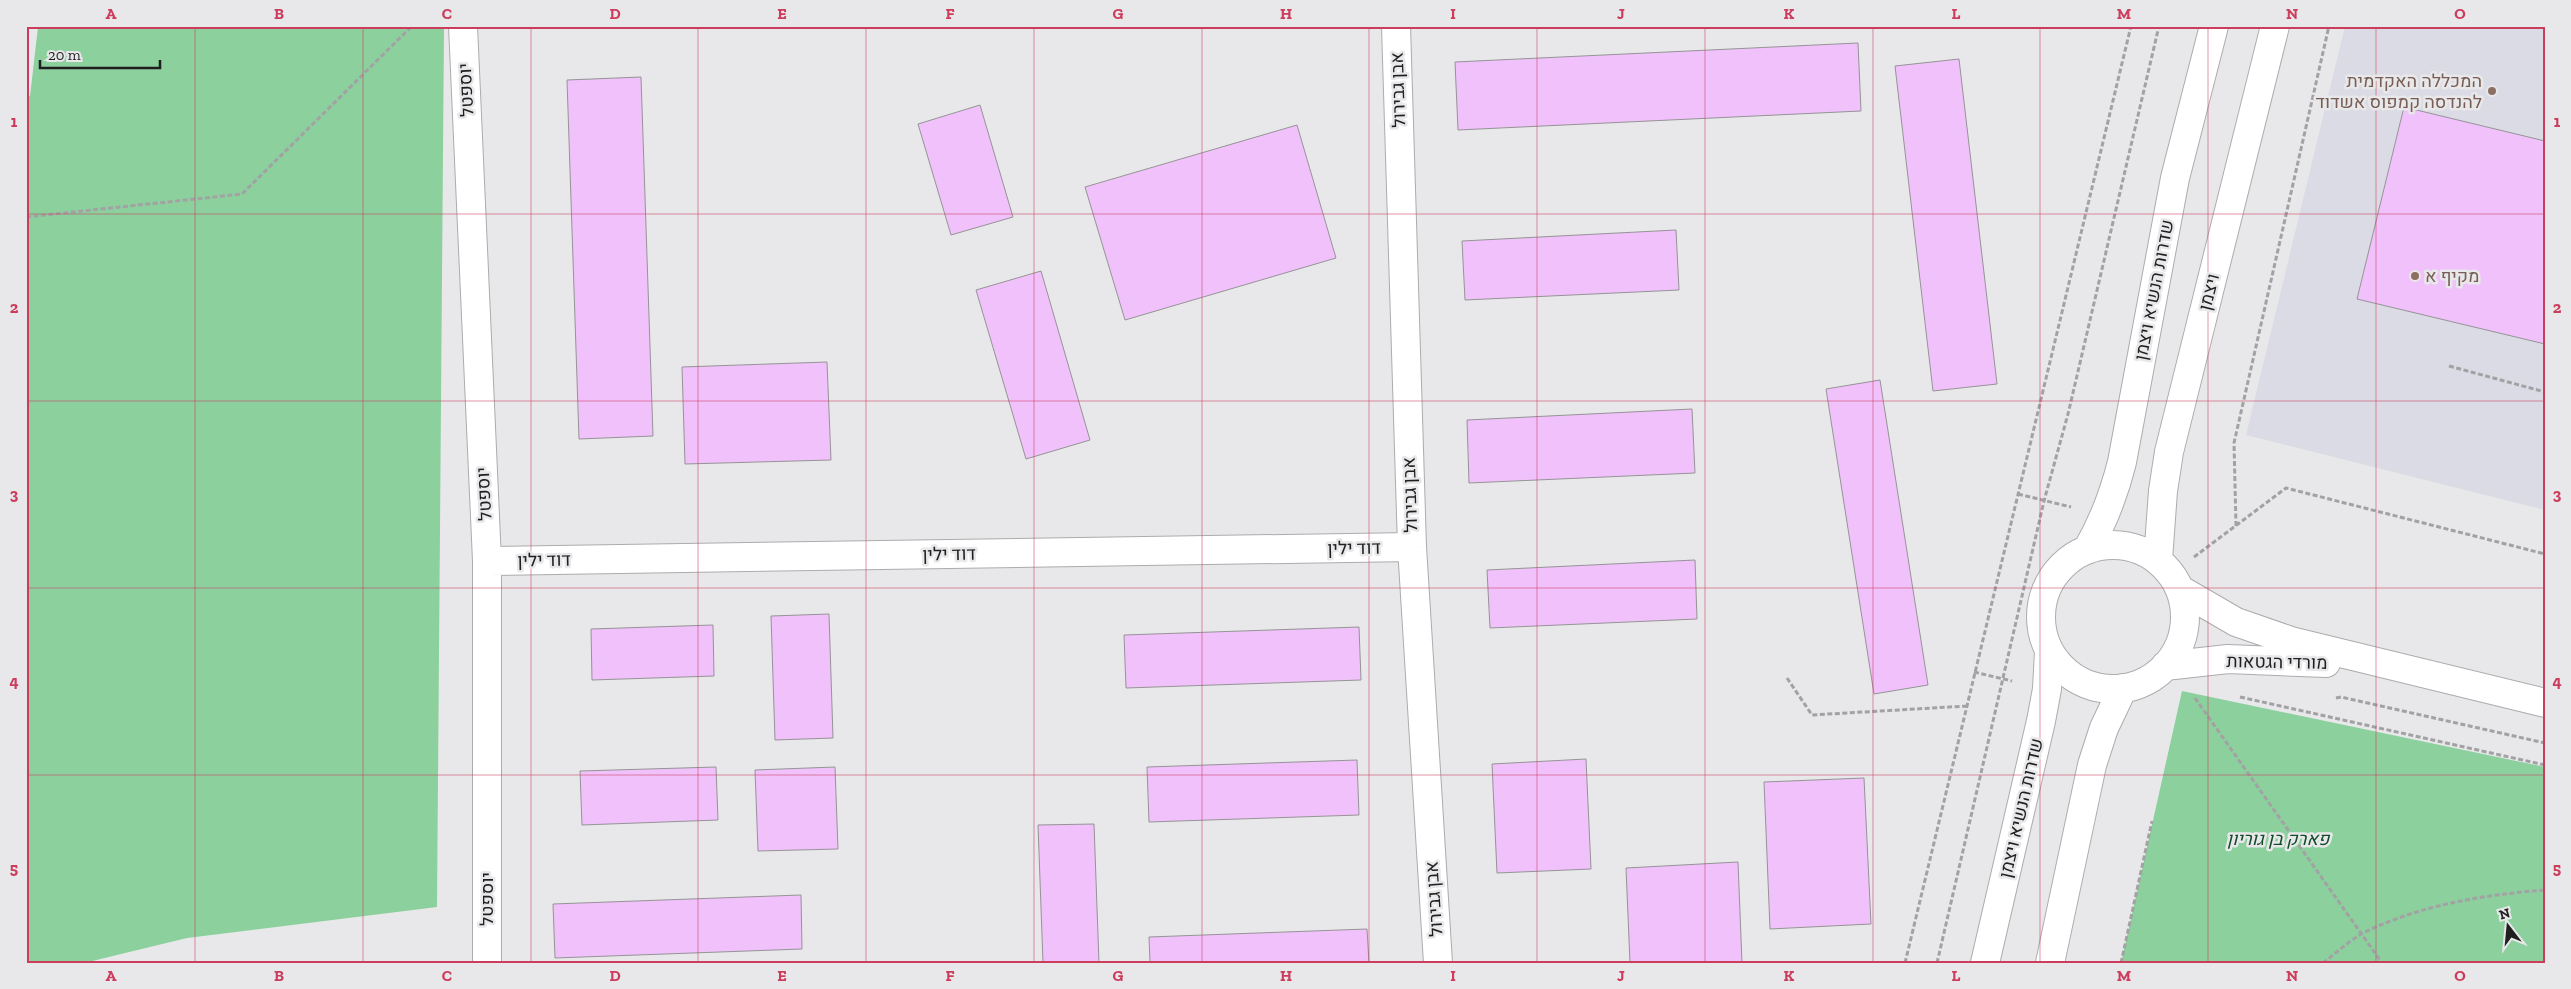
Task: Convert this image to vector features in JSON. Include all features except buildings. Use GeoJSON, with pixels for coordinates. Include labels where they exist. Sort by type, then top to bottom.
{"type":"FeatureCollection","features":[{"type":"Feature","properties":{"kind":"street","name":"יוספטל"},"geometry":{"type":"LineString","coordinates":[[463,26],[487,561],[487,963]]}},
{"type":"Feature","properties":{"kind":"street","name":"אבן גבירול"},"geometry":{"type":"LineString","coordinates":[[1396,26],[1412,547],[1438,963]]}},
{"type":"Feature","properties":{"kind":"street","name":"שדרות הנשיא ויצמן"},"geometry":{"type":"LineString","coordinates":[[2086,550],[2106,515],[2122,462],[2175,178],[2214,26]]}},
{"type":"Feature","properties":{"kind":"street","name":"ויצמן"},"geometry":{"type":"LineString","coordinates":[[2158,560],[2163,491],[2169,452],[2276,26]]}},
{"type":"Feature","properties":{"kind":"street"},"geometry":{"type":"LineString","coordinates":[[2105,545],[2124,546],[2142,551],[2158,560],[2171,574],[2181,590],[2185,610],[2184,631],[2177,650],[2165,666],[2139,684],[2123,688],[2106,689],[2089,685],[2073,677],[2059,666],[2049,651],[2042,632],[2041,612],[2045,592],[2055,575],[2069,560],[2086,550],[2105,545]]}},
{"type":"Feature","properties":{"kind":"street","name":"דוד ילין"},"geometry":{"type":"LineString","coordinates":[[487,561],[1412,547]]}},
{"type":"Feature","properties":{"kind":"street","name":"מורדי הגטאות"},"geometry":{"type":"LineString","coordinates":[[2181,590],[2236,622],[2291,641],[2390,667],[2545,703]]}},
{"type":"Feature","properties":{"kind":"street","name":"שדרות הנשיא ויצמן"},"geometry":{"type":"LineString","coordinates":[[1985,963],[2041,721],[2049,651]]}},
{"type":"Feature","properties":{"kind":"street","name":"מורדי הגטאות"},"geometry":{"type":"LineString","coordinates":[[2165,666],[2228,659],[2281,660],[2390,667]]}},
{"type":"Feature","properties":{"kind":"street"},"geometry":{"type":"LineString","coordinates":[[2050,963],[2092,765],[2104,728],[2123,688]]}},
{"type":"Feature","properties":{"kind":"path"},"geometry":{"type":"LineString","coordinates":[[26,216],[242,194],[412,26]]}},
{"type":"Feature","properties":{"kind":"path"},"geometry":{"type":"LineString","coordinates":[[1905,963],[2131,26]]}},
{"type":"Feature","properties":{"kind":"path"},"geometry":{"type":"LineString","coordinates":[[1936,963],[2044,500],[2068,414],[2159,26]]}},
{"type":"Feature","properties":{"kind":"path"},"geometry":{"type":"LineString","coordinates":[[2236,526],[2234,443],[2330,26]]}},
{"type":"Feature","properties":{"kind":"path"},"geometry":{"type":"LineString","coordinates":[[2449,366],[2545,392]]}},
{"type":"Feature","properties":{"kind":"path"},"geometry":{"type":"LineString","coordinates":[[2188,562],[2286,488],[2545,554]]}},
{"type":"Feature","properties":{"kind":"path"},"geometry":{"type":"LineString","coordinates":[[2018,494],[2106,515]]}},
{"type":"Feature","properties":{"kind":"path"},"geometry":{"type":"LineString","coordinates":[[1787,678],[1812,715],[1967,706]]}},
{"type":"Feature","properties":{"kind":"path"},"geometry":{"type":"LineString","coordinates":[[2232,695],[2545,765]]}},
{"type":"Feature","properties":{"kind":"path"},"geometry":{"type":"LineString","coordinates":[[2334,699],[2341,697],[2545,742]]}},
{"type":"Feature","properties":{"kind":"path"},"geometry":{"type":"LineString","coordinates":[[2194,698],[2382,963]]}},
{"type":"Feature","properties":{"kind":"path"},"geometry":{"type":"LineString","coordinates":[[2121,963],[2152,821]]}},
{"type":"Feature","properties":{"kind":"path"},"geometry":{"type":"LineString","coordinates":[[2323,963],[2362,934],[2438,904],[2499,893],[2545,890]]}},
{"type":"Feature","properties":{"kind":"shaded area","name":"מקיף א"},"geometry":{"type":"Polygon","coordinates":[[[2345,26],[2545,26],[2545,510],[2246,435],[2345,26]]]}},
{"type":"Feature","properties":{"kind":"green space"},"geometry":{"type":"Polygon","coordinates":[[[444,26],[437,907],[187,938],[84,963],[26,963],[26,97],[30,96],[38,27],[444,26]]]}},
{"type":"Feature","properties":{"kind":"green space","name":"פארק בן גוריון"},"geometry":{"type":"Polygon","coordinates":[[[2182,691],[2545,767],[2545,963],[2121,963],[2182,691]]]}},
{"type":"Feature","properties":{"kind":"place","name":"המכללה האקדמית להנדסה קמפוס אשדוד"},"geometry":{"type":"Point","coordinates":[2492,91]}},
{"type":"Feature","properties":{"kind":"place","name":"מקיף א"},"geometry":{"type":"Point","coordinates":[2415,276]}}]}
